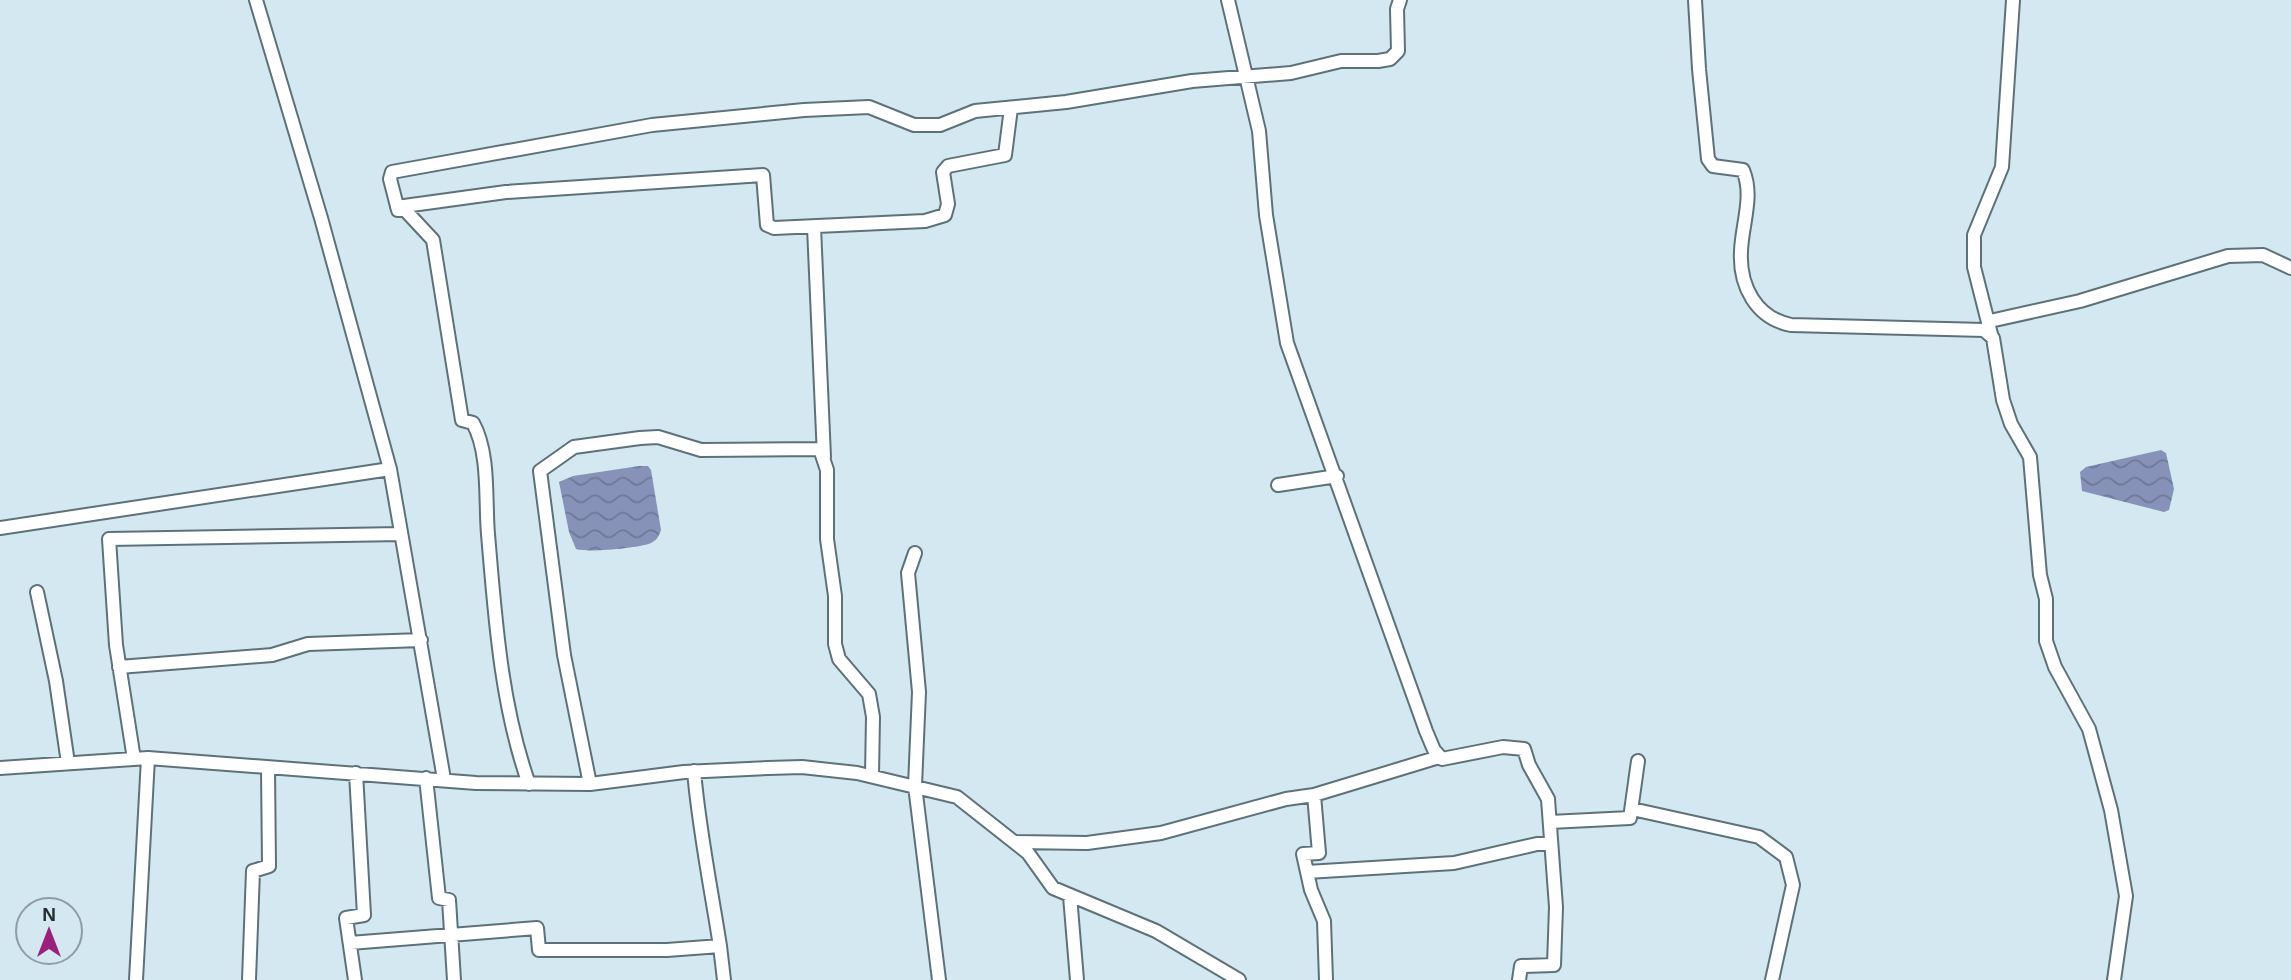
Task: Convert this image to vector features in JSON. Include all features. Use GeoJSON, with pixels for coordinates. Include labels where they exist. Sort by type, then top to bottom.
{"type":"FeatureCollection","features":[{"type":"Feature","properties":{"kind":"street"},"geometry":{"type":"LineString","coordinates":[[256,0],[325,230],[390,469],[444,779]]}},
{"type":"Feature","properties":{"kind":"street"},"geometry":{"type":"LineString","coordinates":[[1228,0],[1259,131],[1266,215],[1287,343],[1337,476],[1426,731],[1439,757]]}},
{"type":"Feature","properties":{"kind":"street"},"geometry":{"type":"LineString","coordinates":[[397,207],[390,179],[395,171],[603,132],[652,125],[860,107],[878,108],[914,125],[930,126],[975,111],[1247,75],[1291,73],[1341,61],[1390,59],[1398,51],[1397,9],[1400,0]]}},
{"type":"Feature","properties":{"kind":"street"},"geometry":{"type":"LineString","coordinates":[[1695,0],[1709,159],[1713,166],[1743,170],[1748,206],[1741,253],[1746,285],[1760,311],[1775,322],[1791,325],[1984,330],[2228,257],[2263,255],[2291,268]]}},
{"type":"Feature","properties":{"kind":"street"},"geometry":{"type":"LineString","coordinates":[[2013,0],[2002,167],[1975,235],[1974,267],[1990,327],[2003,400],[2011,424],[2030,457],[2040,575],[2046,599],[2046,641],[2059,676],[2089,729],[2111,810],[2126,896],[2115,980]]}},
{"type":"Feature","properties":{"kind":"street"},"geometry":{"type":"LineString","coordinates":[[397,207],[506,192],[763,175],[769,227],[925,222],[945,215],[948,204],[943,172],[955,163],[1005,155],[1011,108]]}},
{"type":"Feature","properties":{"kind":"street"},"geometry":{"type":"LineString","coordinates":[[397,207],[405,210],[433,240],[462,420],[474,424],[481,453],[497,625],[513,718],[529,784]]}},
{"type":"Feature","properties":{"kind":"street"},"geometry":{"type":"LineString","coordinates":[[814,227],[827,539],[835,596],[835,644],[839,659],[869,694],[873,717],[872,775]]}},
{"type":"Feature","properties":{"kind":"street"},"geometry":{"type":"LineString","coordinates":[[590,784],[564,655],[540,471],[574,447],[658,437],[701,450],[811,448],[820,449],[824,457]]}},
{"type":"Feature","properties":{"kind":"street"},"geometry":{"type":"LineString","coordinates":[[0,528],[390,469]]}},
{"type":"Feature","properties":{"kind":"street"},"geometry":{"type":"LineString","coordinates":[[1278,485],[1337,476]]}},
{"type":"Feature","properties":{"kind":"street"},"geometry":{"type":"LineString","coordinates":[[134,759],[119,667],[110,539],[401,534]]}},
{"type":"Feature","properties":{"kind":"street"},"geometry":{"type":"LineString","coordinates":[[915,553],[908,573],[919,692],[915,786],[939,980]]}},
{"type":"Feature","properties":{"kind":"street"},"geometry":{"type":"LineString","coordinates":[[37,592],[56,681],[68,763]]}},
{"type":"Feature","properties":{"kind":"street"},"geometry":{"type":"LineString","coordinates":[[119,667],[272,655],[308,644],[421,640]]}},
{"type":"Feature","properties":{"kind":"street"},"geometry":{"type":"LineString","coordinates":[[1014,842],[1087,843],[1161,834],[1286,799],[1314,795],[1439,757],[1444,759],[1503,747],[1524,749],[1529,765],[1548,799],[1556,907],[1554,965],[1521,966],[1520,980]]}},
{"type":"Feature","properties":{"kind":"street"},"geometry":{"type":"LineString","coordinates":[[0,768],[148,758],[529,784],[590,784],[694,771],[802,767],[872,775],[957,797],[1028,853],[1053,888],[1156,931],[1239,980]]}},
{"type":"Feature","properties":{"kind":"street"},"geometry":{"type":"LineString","coordinates":[[136,980],[148,758]]}},
{"type":"Feature","properties":{"kind":"street"},"geometry":{"type":"LineString","coordinates":[[1550,822],[1630,818],[1638,761]]}},
{"type":"Feature","properties":{"kind":"street"},"geometry":{"type":"LineString","coordinates":[[249,980],[253,871],[269,866],[268,768]]}},
{"type":"Feature","properties":{"kind":"street"},"geometry":{"type":"LineString","coordinates":[[694,771],[698,822],[707,855],[724,980]]}},
{"type":"Feature","properties":{"kind":"street"},"geometry":{"type":"LineString","coordinates":[[355,980],[346,918],[364,912],[356,774]]}},
{"type":"Feature","properties":{"kind":"street"},"geometry":{"type":"LineString","coordinates":[[426,778],[439,897],[449,900],[454,980]]}},
{"type":"Feature","properties":{"kind":"street"},"geometry":{"type":"LineString","coordinates":[[1314,795],[1319,853],[1303,854],[1324,921],[1326,980]]}},
{"type":"Feature","properties":{"kind":"street"},"geometry":{"type":"LineString","coordinates":[[1632,809],[1759,837],[1786,858],[1793,885],[1772,980]]}},
{"type":"Feature","properties":{"kind":"street"},"geometry":{"type":"LineString","coordinates":[[1307,872],[1454,863],[1510,849],[1551,844]]}},
{"type":"Feature","properties":{"kind":"street"},"geometry":{"type":"LineString","coordinates":[[1070,896],[1077,980]]}},
{"type":"Feature","properties":{"kind":"street"},"geometry":{"type":"LineString","coordinates":[[350,943],[537,928],[539,950],[653,951],[720,946]]}},
{"type":"Feature","properties":{"kind":"water"},"geometry":{"type":"Polygon","coordinates":[[[2161,450],[2166,453],[2174,489],[2169,510],[2164,512],[2082,491],[2080,472],[2086,467],[2161,450]]]}},
{"type":"Feature","properties":{"kind":"water"},"geometry":{"type":"Polygon","coordinates":[[[648,466],[651,470],[661,530],[658,538],[645,545],[625,548],[576,549],[569,532],[559,482],[573,476],[648,466]]]}}]}
